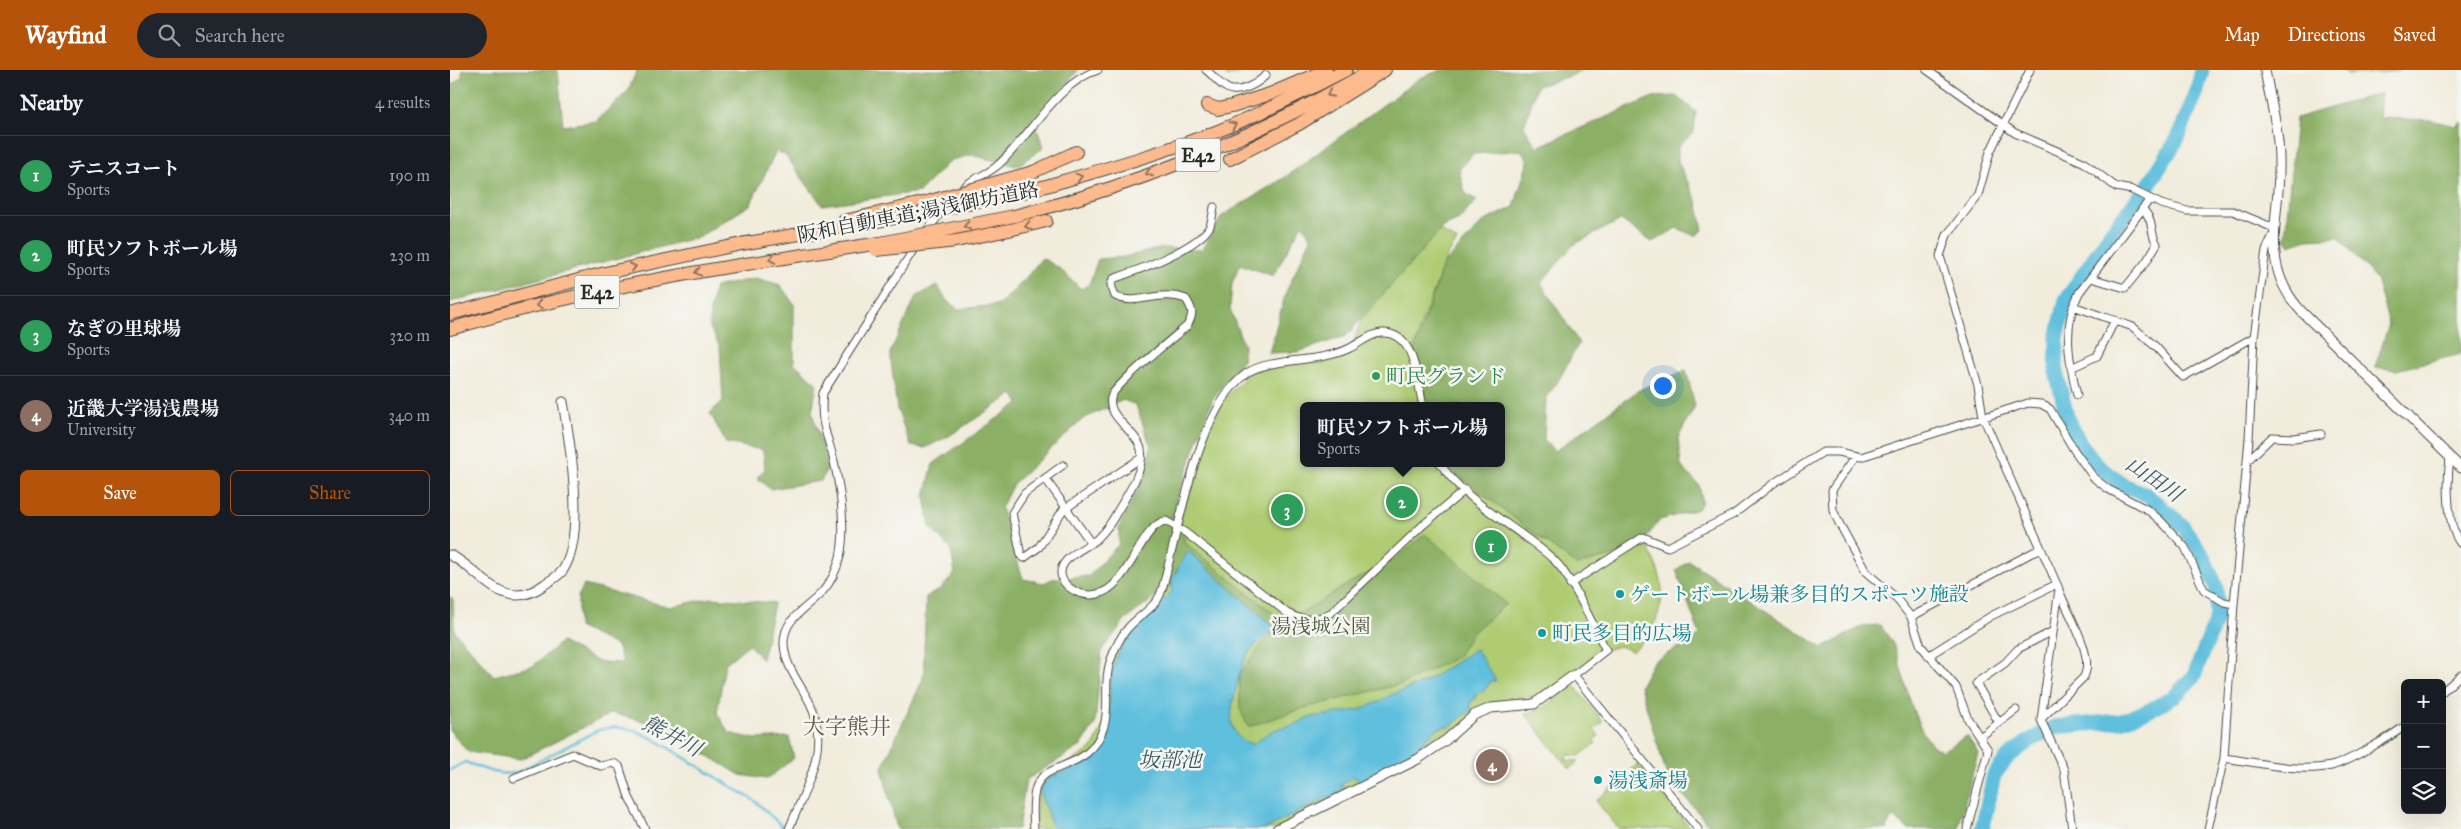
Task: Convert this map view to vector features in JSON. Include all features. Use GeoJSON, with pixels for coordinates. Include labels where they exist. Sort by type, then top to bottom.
{"type":"FeatureCollection","features":[{"type":"Feature","properties":{"kind":"highway"},"geometry":{"type":"LineString","coordinates":[[1207,105],[1218,109],[1242,103],[1270,94],[1326,70]]}},
{"type":"Feature","properties":{"kind":"highway","name":"阪和自動車道;湯浅御坊道路"},"geometry":{"type":"LineString","coordinates":[[450,314],[605,273],[741,244],[935,211],[1032,190],[1128,163],[1217,131],[1290,99],[1346,70]]}},
{"type":"Feature","properties":{"kind":"highway","name":"阪和自動車道;湯浅御坊道路"},"geometry":{"type":"LineString","coordinates":[[450,329],[603,290],[802,254],[880,243],[1014,216],[1087,195],[1230,142],[1295,112],[1372,70]]}},
{"type":"Feature","properties":{"kind":"highway"},"geometry":{"type":"LineString","coordinates":[[1230,158],[1299,124],[1385,70]]}},
{"type":"Feature","properties":{"kind":"highway"},"geometry":{"type":"LineString","coordinates":[[741,244],[927,202],[1033,172],[1076,152]]}},
{"type":"Feature","properties":{"kind":"highway"},"geometry":{"type":"LineString","coordinates":[[802,254],[892,249],[956,241],[1046,222]]}},
{"type":"Feature","properties":{"kind":"street"},"geometry":{"type":"LineString","coordinates":[[788,829],[811,779],[817,753],[816,718],[789,666],[784,643],[790,624],[799,611],[822,592],[833,576],[840,557],[842,525],[835,466],[823,430],[821,410],[824,393],[919,240],[965,184],[983,176],[998,165],[1064,92],[1086,74],[1098,70]]}},
{"type":"Feature","properties":{"kind":"street"},"geometry":{"type":"LineString","coordinates":[[1206,70],[1227,89],[1240,90],[1258,83],[1266,75]]}},
{"type":"Feature","properties":{"kind":"street"},"geometry":{"type":"LineString","coordinates":[[1927,70],[2004,126],[2059,153],[2083,162],[2116,187],[2132,190],[2149,199],[2187,211],[2233,211],[2274,231]]}},
{"type":"Feature","properties":{"kind":"street"},"geometry":{"type":"LineString","coordinates":[[2030,70],[1988,157],[1978,195],[1947,235],[1940,256],[1978,385],[1983,417],[2084,646],[2086,670],[2083,678],[2041,721]]}},
{"type":"Feature","properties":{"kind":"street"},"geometry":{"type":"LineString","coordinates":[[2265,70],[2279,158],[2274,231],[2275,266],[2291,300],[2461,468]]}},
{"type":"Feature","properties":{"kind":"street"},"geometry":{"type":"LineString","coordinates":[[2077,395],[2071,368],[2068,328],[2073,306],[2079,293],[2149,199]]}},
{"type":"Feature","properties":{"kind":"street"},"geometry":{"type":"LineString","coordinates":[[1214,207],[1210,226],[1201,236],[1142,270],[1113,279],[1111,285],[1115,296],[1124,301],[1164,294],[1186,299],[1192,308],[1193,316],[1187,326],[1112,395],[1111,405],[1113,410],[1136,439],[1141,449],[1138,474],[1108,527],[1091,543],[1066,560],[1061,569],[1064,583],[1075,591],[1085,594],[1100,592],[1117,581],[1158,524],[1166,521],[1178,528],[1287,613],[1298,619],[1313,620],[1332,612],[1423,525],[1465,490]]}},
{"type":"Feature","properties":{"kind":"street"},"geometry":{"type":"LineString","coordinates":[[2091,278],[2125,288],[2146,262],[2157,244],[2152,237],[2151,219],[2142,209]]}},
{"type":"Feature","properties":{"kind":"street"},"geometry":{"type":"LineString","coordinates":[[2208,829],[2224,758],[2234,604],[2247,461],[2254,338],[2266,250],[2274,231]]}},
{"type":"Feature","properties":{"kind":"street"},"geometry":{"type":"LineString","coordinates":[[2073,306],[2115,320],[2143,335],[2183,377],[2254,338]]}},
{"type":"Feature","properties":{"kind":"street"},"geometry":{"type":"LineString","coordinates":[[2071,368],[2097,356],[2115,320]]}},
{"type":"Feature","properties":{"kind":"street"},"geometry":{"type":"LineString","coordinates":[[1034,829],[1035,795],[1039,781],[1051,770],[1080,760],[1092,749],[1101,733],[1106,710],[1105,678],[1110,660],[1118,642],[1128,627],[1159,597],[1194,468],[1209,426],[1232,388],[1252,370],[1337,354],[1382,333],[1402,340],[1410,351],[1422,402]]}},
{"type":"Feature","properties":{"kind":"street"},"geometry":{"type":"LineString","coordinates":[[450,555],[496,590],[518,595],[534,592],[562,572],[570,557],[576,513],[569,437],[563,402]]}},
{"type":"Feature","properties":{"kind":"street"},"geometry":{"type":"LineString","coordinates":[[1570,584],[1643,537],[1668,547],[1720,522],[1774,483],[1823,452],[1839,452],[1855,457],[1867,455],[2028,403],[2041,404],[2050,409],[2074,450],[2094,478],[2108,489],[2148,510],[2162,521],[2185,547],[2204,590],[2224,602],[2234,604]]}},
{"type":"Feature","properties":{"kind":"street"},"geometry":{"type":"LineString","coordinates":[[2247,461],[2272,437],[2294,438],[2321,434]]}},
{"type":"Feature","properties":{"kind":"street"},"geometry":{"type":"LineString","coordinates":[[1855,457],[1832,490],[1833,510],[1866,572],[1895,597],[1911,617],[1921,646],[1956,687],[1968,719],[1988,750],[1967,829]]}},
{"type":"Feature","properties":{"kind":"street"},"geometry":{"type":"LineString","coordinates":[[1063,465],[1025,493],[1012,514],[1022,557],[1026,557],[1037,549],[1066,508],[1141,458]]}},
{"type":"Feature","properties":{"kind":"street"},"geometry":{"type":"LineString","coordinates":[[2450,458],[2449,504],[2455,537],[2461,544]]}},
{"type":"Feature","properties":{"kind":"street"},"geometry":{"type":"LineString","coordinates":[[1277,829],[1418,759],[1446,740],[1474,715],[1491,708],[1534,704],[1606,650],[1570,584],[1553,560],[1465,490],[1451,478],[1443,467]]}},
{"type":"Feature","properties":{"kind":"street"},"geometry":{"type":"LineString","coordinates":[[1045,478],[1091,543]]}},
{"type":"Feature","properties":{"kind":"street"},"geometry":{"type":"LineString","coordinates":[[1911,617],[2041,548]]}},
{"type":"Feature","properties":{"kind":"street"},"geometry":{"type":"LineString","coordinates":[[2058,587],[2041,721],[2064,770],[2072,829]]}},
{"type":"Feature","properties":{"kind":"street"},"geometry":{"type":"LineString","coordinates":[[1928,656],[1991,616],[2058,587]]}},
{"type":"Feature","properties":{"kind":"street"},"geometry":{"type":"LineString","coordinates":[[1999,723],[1976,683],[2006,663],[2018,649],[2053,631]]}},
{"type":"Feature","properties":{"kind":"street"},"geometry":{"type":"LineString","coordinates":[[1574,675],[1698,829]]}},
{"type":"Feature","properties":{"kind":"street"},"geometry":{"type":"LineString","coordinates":[[2446,688],[2461,675]]}},
{"type":"Feature","properties":{"kind":"street"},"geometry":{"type":"LineString","coordinates":[[1980,737],[2016,710]]}},
{"type":"Feature","properties":{"kind":"street"},"geometry":{"type":"LineString","coordinates":[[2224,758],[2290,766],[2318,768],[2333,766],[2401,729]]}},
{"type":"Feature","properties":{"kind":"street"},"geometry":{"type":"LineString","coordinates":[[514,778],[573,754],[601,766],[613,763],[619,766],[629,797],[645,829]]}},
{"type":"Feature","properties":{"kind":"green space"},"geometry":{"type":"Polygon","coordinates":[[[462,70],[558,70],[563,126],[596,121],[628,91],[637,70],[1078,70],[1036,123],[1043,148],[1017,166],[971,155],[951,160],[919,192],[822,205],[785,155],[776,151],[750,205],[699,237],[450,302],[450,86],[462,77],[462,70]]]}},
{"type":"Feature","properties":{"kind":"green space"},"geometry":{"type":"Polygon","coordinates":[[[1222,70],[1251,70],[1227,77],[1222,70]]]}},
{"type":"Feature","properties":{"kind":"green space"},"geometry":{"type":"Polygon","coordinates":[[[1441,70],[1581,70],[1573,75],[1537,86],[1524,126],[1537,147],[1653,97],[1676,96],[1696,112],[1694,132],[1678,147],[1678,162],[1697,201],[1703,230],[1695,236],[1677,228],[1652,242],[1621,220],[1573,245],[1541,283],[1579,343],[1557,383],[1546,397],[1544,440],[1555,451],[1639,390],[1686,370],[1695,406],[1678,438],[1681,466],[1699,485],[1702,501],[1698,509],[1660,520],[1637,550],[1576,565],[1455,473],[1452,467],[1505,467],[1505,402],[1428,402],[1414,350],[1443,265],[1483,222],[1514,207],[1528,161],[1521,150],[1473,154],[1459,170],[1465,193],[1477,200],[1459,220],[1443,227],[1346,336],[1298,352],[1269,353],[1286,292],[1311,238],[1302,224],[1273,276],[1240,264],[1232,283],[1230,309],[1244,346],[1243,360],[1213,398],[1176,501],[1185,543],[1286,623],[1351,582],[1397,558],[1425,534],[1506,604],[1473,632],[1458,656],[1405,683],[1304,708],[1248,727],[1240,709],[1239,674],[1275,628],[1188,551],[1172,585],[1126,619],[1102,650],[1095,724],[1081,746],[1026,780],[1018,829],[897,829],[882,768],[923,679],[926,597],[941,589],[955,573],[951,550],[930,527],[925,496],[933,464],[1019,403],[1013,394],[949,436],[925,448],[911,446],[897,409],[890,353],[916,297],[937,285],[947,301],[958,309],[999,305],[1025,279],[1042,258],[1059,268],[1081,289],[1089,285],[1098,259],[1124,257],[1163,248],[1202,250],[1222,216],[1284,178],[1420,78],[1441,70]],[[1123,400],[1083,419],[1013,484],[1001,508],[1023,579],[1044,583],[1052,579],[1089,576],[1119,544],[1119,527],[1144,478],[1151,447],[1136,405],[1123,400]]]}},
{"type":"Feature","properties":{"kind":"green space"},"geometry":{"type":"Polygon","coordinates":[[[2343,70],[2399,70],[2395,72],[2349,75],[2343,70]]]}},
{"type":"Feature","properties":{"kind":"green space"},"geometry":{"type":"Polygon","coordinates":[[[2381,93],[2379,118],[2431,120],[2455,126],[2461,122],[2461,354],[2396,370],[2375,367],[2389,324],[2376,279],[2339,237],[2308,239],[2290,245],[2285,238],[2296,118],[2381,93]]]}},
{"type":"Feature","properties":{"kind":"green space","name":"湯浅城公園"},"geometry":{"type":"Polygon","coordinates":[[[1426,222],[1457,241],[1447,256],[1419,330],[1432,402],[1300,402],[1300,467],[1467,467],[1643,537],[1658,570],[1662,591],[1656,620],[1646,638],[1632,651],[1619,646],[1606,650],[1541,701],[1491,708],[1446,740],[1277,829],[1034,829],[1039,781],[1092,749],[1104,724],[1105,688],[1118,642],[1156,602],[1204,439],[1226,396],[1252,371],[1337,354],[1353,344],[1362,317],[1426,222]]]}},
{"type":"Feature","properties":{"kind":"green space"},"geometry":{"type":"Polygon","coordinates":[[[756,278],[780,285],[794,304],[794,363],[817,384],[812,412],[828,467],[821,481],[770,489],[757,478],[765,469],[763,450],[726,443],[710,413],[723,401],[720,347],[710,328],[710,310],[715,287],[756,278]]]}},
{"type":"Feature","properties":{"kind":"green space"},"geometry":{"type":"Polygon","coordinates":[[[1689,561],[1823,648],[1863,626],[1880,625],[1893,644],[1911,704],[1924,734],[1932,744],[1942,751],[1967,736],[1978,753],[1958,829],[1908,829],[1893,816],[1887,826],[1888,829],[1712,829],[1667,776],[1640,686],[1653,662],[1700,635],[1676,570],[1689,561]]]}},
{"type":"Feature","properties":{"kind":"green space"},"geometry":{"type":"Polygon","coordinates":[[[584,585],[670,607],[711,598],[774,603],[762,660],[749,644],[725,664],[717,713],[729,733],[755,739],[789,737],[794,758],[767,779],[740,775],[658,725],[612,713],[521,759],[468,752],[450,731],[450,597],[453,599],[454,631],[494,676],[533,666],[561,642],[599,662],[623,663],[617,646],[578,627],[578,597],[584,585]]]}},
{"type":"Feature","properties":{"kind":"green space"},"geometry":{"type":"Polygon","coordinates":[[[1573,684],[1603,722],[1594,729],[1599,736],[1594,740],[1596,743],[1579,756],[1567,755],[1566,760],[1579,761],[1570,769],[1525,714],[1545,707],[1573,684]]]}},
{"type":"Feature","properties":{"kind":"green space"},"geometry":{"type":"Polygon","coordinates":[[[1638,764],[1691,829],[1619,829],[1596,801],[1638,764]]]}},
{"type":"Feature","properties":{"kind":"water","name":"坂部池"},"geometry":{"type":"Polygon","coordinates":[[[1188,551],[1275,628],[1251,650],[1243,663],[1239,675],[1231,716],[1234,730],[1244,741],[1253,744],[1271,731],[1298,723],[1305,718],[1358,710],[1376,703],[1425,682],[1476,649],[1496,681],[1491,681],[1484,691],[1476,694],[1475,699],[1470,702],[1471,709],[1450,727],[1445,726],[1437,729],[1420,744],[1420,752],[1359,782],[1354,776],[1340,786],[1347,788],[1265,829],[1053,829],[1040,793],[1042,786],[1054,776],[1086,761],[1100,746],[1105,737],[1109,719],[1110,682],[1116,659],[1136,628],[1172,591],[1172,579],[1188,551]]]}},
{"type":"Feature","properties":{"kind":"waterway","name":"山田川"},"geometry":{"type":"LineString","coordinates":[[1982,829],[1994,775],[2008,757],[2029,741],[2054,727],[2121,721],[2150,710],[2174,697],[2194,676],[2217,617],[2216,586],[2201,552],[2181,524],[2147,495],[2122,484],[2099,467],[2079,442],[2067,416],[2056,372],[2057,338],[2066,300],[2112,231],[2148,186],[2178,138],[2197,91],[2202,70]]}},
{"type":"Feature","properties":{"kind":"waterway","name":"熊井川"},"geometry":{"type":"LineString","coordinates":[[450,770],[465,762],[496,772],[516,773],[598,730],[615,727],[634,730],[654,739],[755,801],[785,829]]}},
{"type":"Feature","properties":{"kind":"place","name":"町民グランド"},"geometry":{"type":"Point","coordinates":[1376,376]}},
{"type":"Feature","properties":{"kind":"place","name":"町民ソフトボール場"},"geometry":{"type":"Point","coordinates":[1402,502]}},
{"type":"Feature","properties":{"kind":"place","name":"なぎの里球場"},"geometry":{"type":"Point","coordinates":[1287,510]}},
{"type":"Feature","properties":{"kind":"place","name":"テニスコート"},"geometry":{"type":"Point","coordinates":[1491,546]}},
{"type":"Feature","properties":{"kind":"place","name":"ゲートボール場兼多目的スポーツ施設"},"geometry":{"type":"Point","coordinates":[1620,594]}},
{"type":"Feature","properties":{"kind":"place","name":"町民多目的広場"},"geometry":{"type":"Point","coordinates":[1542,633]}},
{"type":"Feature","properties":{"kind":"place","name":"近畿大学湯浅農場"},"geometry":{"type":"Point","coordinates":[1492,765]}},
{"type":"Feature","properties":{"kind":"place","name":"湯浅斎場"},"geometry":{"type":"Point","coordinates":[1598,780]}},
{"type":"Feature","properties":{"kind":"district","name":"大字熊井"},"geometry":{"type":"Point","coordinates":[847,726]}}]}
